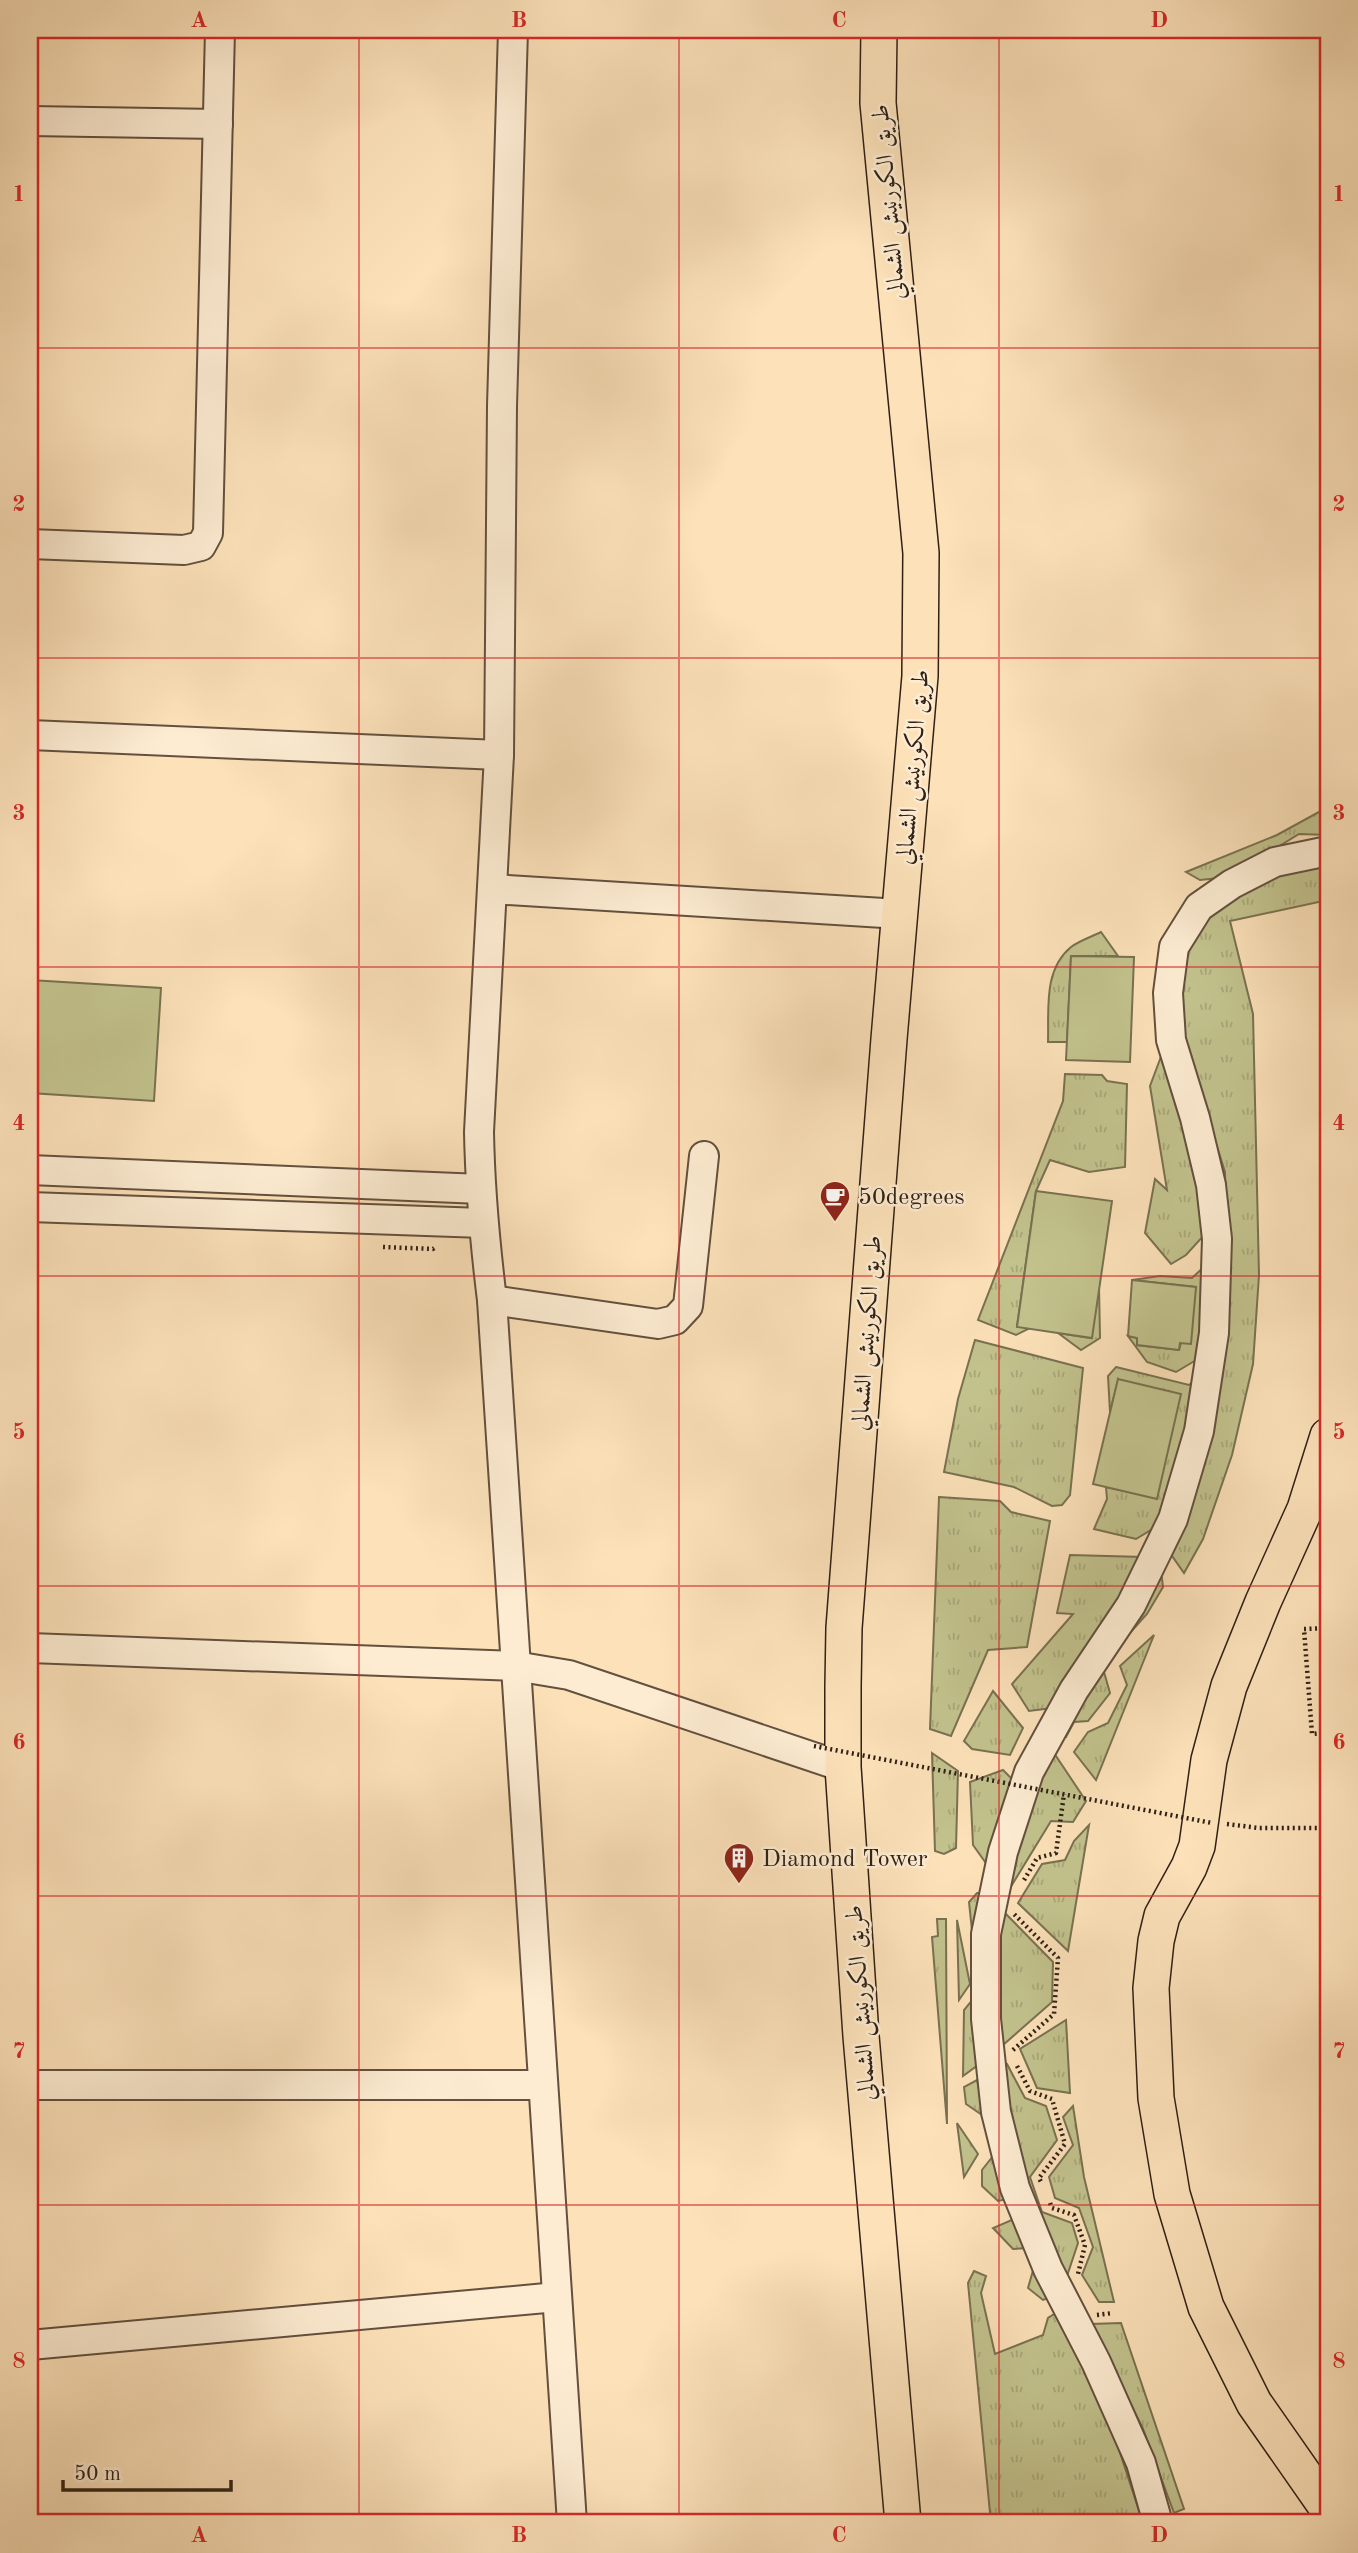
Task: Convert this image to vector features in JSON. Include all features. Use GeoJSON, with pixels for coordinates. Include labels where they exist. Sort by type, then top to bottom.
{"type":"FeatureCollection","features":[{"type":"Feature","properties":{"kind":"main road","name":"طريق الكورنيش الشمالي"},"geometry":{"type":"LineString","coordinates":[[879,30],[878,103],[921,553],[920,676],[844,1628],[843,1767],[863,2049],[903,2517]]}},
{"type":"Feature","properties":{"kind":"main road"},"geometry":{"type":"LineString","coordinates":[[1328,1436],[1305,1509],[1229,1686],[1209,1760],[1197,1846],[1189,1867],[1162,1916],[1156,1941],[1151,1989],[1156,2098],[1172,2194],[1206,2307],[1254,2403],[1328,2509]]}},
{"type":"Feature","properties":{"kind":"street"},"geometry":{"type":"LineString","coordinates":[[30,544],[184,550],[201,546],[208,533],[220,30]]}},
{"type":"Feature","properties":{"kind":"street"},"geometry":{"type":"LineString","coordinates":[[513,30],[502,407],[499,755],[479,1132],[572,2523]]}},
{"type":"Feature","properties":{"kind":"street"},"geometry":{"type":"LineString","coordinates":[[30,121],[218,124]]}},
{"type":"Feature","properties":{"kind":"street"},"geometry":{"type":"LineString","coordinates":[[30,735],[499,755]]}},
{"type":"Feature","properties":{"kind":"street"},"geometry":{"type":"LineString","coordinates":[[1158,2523],[1141,2463],[1096,2362],[1048,2269],[1015,2188],[995,2099],[986,2019],[986,1934],[1003,1853],[1029,1772],[1074,1690],[1137,1592],[1173,1519],[1199,1430],[1214,1333],[1217,1239],[1211,1185],[1195,1118],[1171,1040],[1168,993],[1174,947],[1199,907],[1232,884],[1275,862],[1328,851]]}},
{"type":"Feature","properties":{"kind":"street"},"geometry":{"type":"LineString","coordinates":[[492,889],[900,914]]}},
{"type":"Feature","properties":{"kind":"street"},"geometry":{"type":"LineString","coordinates":[[492,1300],[658,1324],[675,1320],[688,1306],[704,1156]]}},
{"type":"Feature","properties":{"kind":"street"},"geometry":{"type":"LineString","coordinates":[[30,1170],[481,1189]]}},
{"type":"Feature","properties":{"kind":"street"},"geometry":{"type":"LineString","coordinates":[[30,1207],[483,1223]]}},
{"type":"Feature","properties":{"kind":"street"},"geometry":{"type":"LineString","coordinates":[[30,1648],[515,1666],[569,1675],[843,1767]]}},
{"type":"Feature","properties":{"kind":"street"},"geometry":{"type":"LineString","coordinates":[[30,2085],[543,2085]]}},
{"type":"Feature","properties":{"kind":"street"},"geometry":{"type":"LineString","coordinates":[[30,2345],[557,2297]]}},
{"type":"Feature","properties":{"kind":"path"},"geometry":{"type":"LineString","coordinates":[[1328,1628],[1304,1629],[1312,1734],[1328,1732]]}},
{"type":"Feature","properties":{"kind":"path"},"geometry":{"type":"LineString","coordinates":[[814,1746],[1212,1823],[1259,1828],[1328,1828]]}},
{"type":"Feature","properties":{"kind":"path"},"geometry":{"type":"LineString","coordinates":[[1019,1888],[1037,1858],[1056,1853],[1064,1794]]}},
{"type":"Feature","properties":{"kind":"path"},"geometry":{"type":"LineString","coordinates":[[1008,1907],[1058,1958],[1054,2014],[1009,2053]]}},
{"type":"Feature","properties":{"kind":"path"},"geometry":{"type":"LineString","coordinates":[[1014,2062],[1030,2091],[1052,2099],[1065,2144],[1040,2178],[1044,2188]]}},
{"type":"Feature","properties":{"kind":"path"},"geometry":{"type":"LineString","coordinates":[[1048,2198],[1052,2208],[1074,2215],[1084,2245],[1075,2285]]}},
{"type":"Feature","properties":{"kind":"path"},"geometry":{"type":"LineString","coordinates":[[1094,2316],[1113,2313]]}},
{"type":"Feature","properties":{"kind":"green space"},"geometry":{"type":"Polygon","coordinates":[[[1328,807],[1328,835],[1299,834],[1229,877],[1200,880],[1186,872],[1277,835],[1328,807]]]}},
{"type":"Feature","properties":{"kind":"green space"},"geometry":{"type":"Polygon","coordinates":[[[1328,861],[1328,900],[1230,921],[1253,1014],[1259,1275],[1253,1364],[1232,1455],[1203,1539],[1184,1573],[1170,1553],[1227,1276],[1225,1172],[1184,1043],[1179,972],[1204,916],[1270,873],[1328,861]]]}},
{"type":"Feature","properties":{"kind":"green space"},"geometry":{"type":"Polygon","coordinates":[[[1101,932],[1118,956],[1071,956],[1067,1042],[1048,1042],[1049,991],[1056,967],[1071,947],[1101,932]]]}},
{"type":"Feature","properties":{"kind":"green space"},"geometry":{"type":"Polygon","coordinates":[[[1071,956],[1134,957],[1130,1062],[1066,1060],[1071,956]]]}},
{"type":"Feature","properties":{"kind":"green space"},"geometry":{"type":"Polygon","coordinates":[[[30,980],[161,988],[154,1101],[30,1093],[30,980]]]}},
{"type":"Feature","properties":{"kind":"green space"},"geometry":{"type":"Polygon","coordinates":[[[1162,1054],[1186,1121],[1206,1233],[1186,1255],[1171,1264],[1145,1233],[1155,1179],[1167,1190],[1150,1086],[1162,1054]]]}},
{"type":"Feature","properties":{"kind":"green space"},"geometry":{"type":"Polygon","coordinates":[[[1065,1074],[1102,1075],[1107,1081],[1127,1084],[1125,1167],[1089,1172],[1050,1160],[1036,1191],[1017,1326],[1030,1328],[1016,1335],[978,1320],[1063,1101],[1065,1074]]]}},
{"type":"Feature","properties":{"kind":"green space"},"geometry":{"type":"Polygon","coordinates":[[[1036,1191],[1112,1201],[1092,1338],[1017,1327],[1036,1191]]]}},
{"type":"Feature","properties":{"kind":"green space"},"geometry":{"type":"Polygon","coordinates":[[[1207,1264],[1203,1356],[1176,1372],[1147,1362],[1128,1336],[1137,1338],[1137,1345],[1179,1350],[1196,1287],[1132,1280],[1160,1276],[1192,1278],[1207,1264]]]}},
{"type":"Feature","properties":{"kind":"green space"},"geometry":{"type":"Polygon","coordinates":[[[1132,1280],[1196,1287],[1191,1344],[1180,1343],[1179,1350],[1137,1345],[1137,1338],[1128,1336],[1132,1280]]]}},
{"type":"Feature","properties":{"kind":"green space"},"geometry":{"type":"Polygon","coordinates":[[[1099,1286],[1100,1338],[1081,1350],[1058,1333],[1091,1338],[1099,1286]]]}},
{"type":"Feature","properties":{"kind":"green space"},"geometry":{"type":"Polygon","coordinates":[[[975,1340],[1083,1368],[1070,1495],[1062,1505],[1052,1506],[1014,1487],[944,1472],[958,1399],[975,1340]]]}},
{"type":"Feature","properties":{"kind":"green space"},"geometry":{"type":"Polygon","coordinates":[[[1116,1367],[1189,1385],[1201,1375],[1159,1525],[1136,1539],[1094,1529],[1107,1499],[1106,1487],[1157,1498],[1118,1380],[1110,1412],[1108,1376],[1116,1367]]]}},
{"type":"Feature","properties":{"kind":"green space"},"geometry":{"type":"Polygon","coordinates":[[[1118,1379],[1181,1394],[1157,1499],[1093,1484],[1118,1379]]]}},
{"type":"Feature","properties":{"kind":"green space"},"geometry":{"type":"Polygon","coordinates":[[[939,1497],[1000,1501],[1011,1512],[1050,1521],[1027,1647],[988,1650],[951,1736],[930,1729],[939,1497]]]}},
{"type":"Feature","properties":{"kind":"green space"},"geometry":{"type":"Polygon","coordinates":[[[1070,1555],[1143,1557],[1111,1620],[1052,1708],[1029,1711],[1012,1684],[1073,1614],[1057,1613],[1070,1555]]]}},
{"type":"Feature","properties":{"kind":"green space"},"geometry":{"type":"Polygon","coordinates":[[[1161,1570],[1163,1587],[1147,1614],[1112,1653],[1161,1570]]]}},
{"type":"Feature","properties":{"kind":"green space"},"geometry":{"type":"Polygon","coordinates":[[[1154,1635],[1096,1780],[1074,1752],[1088,1732],[1108,1723],[1127,1685],[1120,1666],[1154,1635]]]}},
{"type":"Feature","properties":{"kind":"green space"},"geometry":{"type":"Polygon","coordinates":[[[1102,1665],[1110,1693],[1088,1721],[1074,1722],[1066,1737],[1059,1734],[1102,1665]]]}},
{"type":"Feature","properties":{"kind":"green space"},"geometry":{"type":"Polygon","coordinates":[[[993,1691],[1023,1728],[1010,1755],[972,1749],[964,1741],[993,1691]]]}},
{"type":"Feature","properties":{"kind":"green space"},"geometry":{"type":"Polygon","coordinates":[[[1052,1750],[1086,1801],[1073,1822],[1051,1821],[1007,1893],[1035,1782],[1052,1750]]]}},
{"type":"Feature","properties":{"kind":"green space"},"geometry":{"type":"Polygon","coordinates":[[[932,1753],[958,1771],[956,1848],[944,1854],[935,1851],[932,1753]]]}},
{"type":"Feature","properties":{"kind":"green space"},"geometry":{"type":"Polygon","coordinates":[[[1003,1770],[1013,1780],[988,1866],[973,1845],[970,1782],[1003,1770]]]}},
{"type":"Feature","properties":{"kind":"green space"},"geometry":{"type":"Polygon","coordinates":[[[1089,1825],[1068,1951],[1018,1903],[1042,1864],[1065,1860],[1074,1841],[1089,1825]]]}},
{"type":"Feature","properties":{"kind":"green space"},"geometry":{"type":"Polygon","coordinates":[[[977,1893],[982,1893],[975,1959],[969,1902],[977,1893]]]}},
{"type":"Feature","properties":{"kind":"green space"},"geometry":{"type":"Polygon","coordinates":[[[1003,1911],[1053,1962],[1052,2002],[995,2052],[995,1950],[1003,1911]]]}},
{"type":"Feature","properties":{"kind":"green space"},"geometry":{"type":"Polygon","coordinates":[[[937,1919],[946,1919],[947,2124],[932,1937],[938,1936],[937,1919]]]}},
{"type":"Feature","properties":{"kind":"green space"},"geometry":{"type":"Polygon","coordinates":[[[957,1920],[970,1984],[959,2000],[957,1920]]]}},
{"type":"Feature","properties":{"kind":"green space"},"geometry":{"type":"Polygon","coordinates":[[[973,1999],[978,2065],[963,2076],[964,2010],[973,1999]]]}},
{"type":"Feature","properties":{"kind":"green space"},"geometry":{"type":"Polygon","coordinates":[[[1066,2020],[1070,2093],[1037,2088],[1020,2049],[1066,2020]]]}},
{"type":"Feature","properties":{"kind":"green space"},"geometry":{"type":"Polygon","coordinates":[[[998,2062],[1007,2064],[1025,2098],[1046,2106],[1057,2140],[1030,2177],[1042,2212],[1072,2223],[1078,2243],[1066,2279],[1044,2240],[1007,2125],[998,2062]]]}},
{"type":"Feature","properties":{"kind":"green space"},"geometry":{"type":"Polygon","coordinates":[[[977,2080],[985,2117],[966,2104],[964,2087],[977,2080]]]}},
{"type":"Feature","properties":{"kind":"green space"},"geometry":{"type":"Polygon","coordinates":[[[1073,2106],[1084,2177],[1114,2302],[1099,2302],[1082,2275],[1093,2247],[1079,2208],[1055,2198],[1049,2177],[1073,2145],[1063,2117],[1073,2106]]]}},
{"type":"Feature","properties":{"kind":"green space"},"geometry":{"type":"Polygon","coordinates":[[[957,2123],[978,2154],[964,2177],[957,2123]]]}},
{"type":"Feature","properties":{"kind":"green space"},"geometry":{"type":"Polygon","coordinates":[[[993,2156],[1007,2199],[998,2201],[982,2186],[982,2170],[993,2156]]]}},
{"type":"Feature","properties":{"kind":"green space"},"geometry":{"type":"Polygon","coordinates":[[[1014,2219],[1028,2248],[1013,2249],[993,2228],[1014,2219]]]}},
{"type":"Feature","properties":{"kind":"green space"},"geometry":{"type":"Polygon","coordinates":[[[1034,2267],[1052,2297],[1043,2300],[1028,2288],[1034,2267]]]}},
{"type":"Feature","properties":{"kind":"green space"},"geometry":{"type":"Polygon","coordinates":[[[974,2271],[986,2276],[981,2293],[995,2354],[1043,2335],[1048,2318],[1056,2313],[1110,2422],[1143,2523],[991,2523],[968,2283],[974,2271]]]}},
{"type":"Feature","properties":{"kind":"green space"},"geometry":{"type":"Polygon","coordinates":[[[1121,2323],[1184,2509],[1174,2513],[1143,2429],[1091,2324],[1121,2323]]]}},
{"type":"Feature","properties":{"kind":"place","name":"50degrees"},"geometry":{"type":"Point","coordinates":[835,1223]}},
{"type":"Feature","properties":{"kind":"place","name":"Diamond Tower"},"geometry":{"type":"Point","coordinates":[739,1885]}}]}
